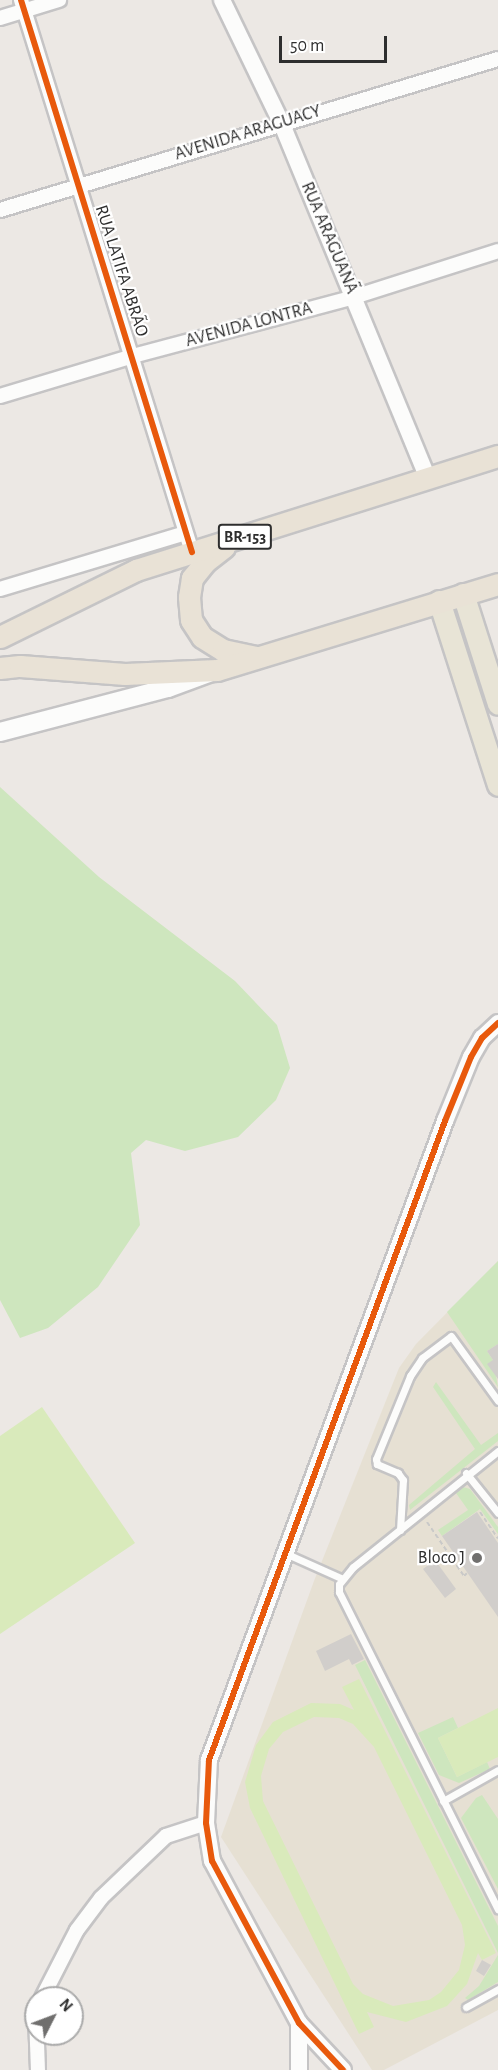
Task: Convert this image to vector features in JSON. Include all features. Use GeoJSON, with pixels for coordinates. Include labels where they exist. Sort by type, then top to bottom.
{"type":"FeatureCollection","features":[{"type":"Feature","properties":{"kind":"highway","name":"BR-153"},"geometry":{"type":"LineString","coordinates":[[0,637],[188,542],[231,541],[498,456]]}},
{"type":"Feature","properties":{"kind":"highway"},"geometry":{"type":"LineString","coordinates":[[231,541],[205,561],[192,578],[189,597],[191,620],[202,637],[223,650],[258,657]]}},
{"type":"Feature","properties":{"kind":"highway"},"geometry":{"type":"LineString","coordinates":[[0,668],[20,666],[136,674],[217,670],[498,584]]}},
{"type":"Feature","properties":{"kind":"main road"},"geometry":{"type":"LineString","coordinates":[[463,594],[498,704]]}},
{"type":"Feature","properties":{"kind":"main road"},"geometry":{"type":"LineString","coordinates":[[439,601],[498,785]]}},
{"type":"Feature","properties":{"kind":"main road"},"geometry":{"type":"LineString","coordinates":[[0,732],[168,688],[217,670]]}},
{"type":"Feature","properties":{"kind":"street"},"geometry":{"type":"LineString","coordinates":[[0,18],[23,5],[59,0]]}},
{"type":"Feature","properties":{"kind":"street","name":"RUA ARAGUANÃ"},"geometry":{"type":"LineString","coordinates":[[222,0],[281,122],[428,479]]}},
{"type":"Feature","properties":{"kind":"street","name":"RUA LATIFA ABRÃO"},"geometry":{"type":"LineString","coordinates":[[23,5],[77,185],[133,356],[188,542]]}},
{"type":"Feature","properties":{"kind":"street","name":"AVENIDA ARAGUACY"},"geometry":{"type":"LineString","coordinates":[[0,210],[281,122],[498,59]]}},
{"type":"Feature","properties":{"kind":"street","name":"AVENIDA LONTRA"},"geometry":{"type":"LineString","coordinates":[[0,396],[133,356],[354,297],[498,251]]}},
{"type":"Feature","properties":{"kind":"street"},"geometry":{"type":"LineString","coordinates":[[0,589],[188,542]]}},
{"type":"Feature","properties":{"kind":"street"},"geometry":{"type":"LineString","coordinates":[[343,2070],[299,2023],[228,1897],[212,1861],[206,1823],[209,1760],[453,1100],[476,1047],[498,1023]]}},
{"type":"Feature","properties":{"kind":"street"},"geometry":{"type":"LineString","coordinates":[[48,1986],[76,1930],[101,1898],[166,1836],[206,1823]]}},
{"type":"Feature","properties":{"kind":"street"},"geometry":{"type":"LineString","coordinates":[[299,2023],[300,2070]]}},
{"type":"Feature","properties":{"kind":"street"},"geometry":{"type":"LineString","coordinates":[[37,2046],[38,2070]]}},
{"type":"Feature","properties":{"kind":"lane"},"geometry":{"type":"LineString","coordinates":[[400,1530],[402,1480],[398,1473],[377,1464],[376,1459],[410,1376],[422,1358],[451,1336],[498,1401]]}},
{"type":"Feature","properties":{"kind":"lane"},"geometry":{"type":"LineString","coordinates":[[498,1451],[466,1473],[341,1578],[339,1592],[498,1910]]}},
{"type":"Feature","properties":{"kind":"lane"},"geometry":{"type":"LineString","coordinates":[[466,1473],[498,1513]]}},
{"type":"Feature","properties":{"kind":"lane"},"geometry":{"type":"LineString","coordinates":[[285,1553],[341,1578]]}},
{"type":"Feature","properties":{"kind":"lane"},"geometry":{"type":"LineString","coordinates":[[443,1801],[498,1770]]}},
{"type":"Feature","properties":{"kind":"lane"},"geometry":{"type":"LineString","coordinates":[[466,2007],[498,1989]]}},
{"type":"Feature","properties":{"kind":"path"},"geometry":{"type":"LineString","coordinates":[[421,1512],[464,1576],[467,1573]]}},
{"type":"Feature","properties":{"kind":"path"},"geometry":{"type":"LineString","coordinates":[[480,1512],[498,1539]]}},
{"type":"Feature","properties":{"kind":"shaded area"},"geometry":{"type":"Polygon","coordinates":[[[498,1261],[498,2010],[384,2070],[372,2070],[221,1837],[314,1581],[399,1368],[416,1344],[498,1261]]]}},
{"type":"Feature","properties":{"kind":"green space"},"geometry":{"type":"Polygon","coordinates":[[[0,787],[99,877],[235,981],[277,1025],[290,1068],[276,1100],[238,1137],[185,1151],[146,1140],[131,1153],[140,1225],[98,1287],[48,1328],[20,1338],[0,1300],[0,787]]]}},
{"type":"Feature","properties":{"kind":"green space"},"geometry":{"type":"Polygon","coordinates":[[[498,1261],[498,1344],[487,1351],[493,1360],[498,1387],[447,1312],[498,1261]]]}},
{"type":"Feature","properties":{"kind":"green space"},"geometry":{"type":"Polygon","coordinates":[[[436,1382],[481,1445],[498,1433],[498,1441],[410,1510],[409,1505],[475,1449],[433,1387],[436,1382]]]}},
{"type":"Feature","properties":{"kind":"green space"},"geometry":{"type":"Polygon","coordinates":[[[42,1407],[135,1543],[0,1634],[0,1436],[42,1407]]]}},
{"type":"Feature","properties":{"kind":"green space"},"geometry":{"type":"Polygon","coordinates":[[[463,1487],[470,1489],[498,1527],[498,1534],[480,1509],[442,1536],[438,1530],[468,1510],[456,1493],[463,1487]]]}},
{"type":"Feature","properties":{"kind":"green space"},"geometry":{"type":"Polygon","coordinates":[[[365,1660],[498,1926],[498,1953],[355,1665],[365,1660]]]}},
{"type":"Feature","properties":{"kind":"green space"},"geometry":{"type":"Polygon","coordinates":[[[359,1679],[496,1953],[482,1960],[478,1953],[467,1984],[447,2006],[406,2022],[367,2012],[374,2027],[359,2034],[250,1808],[245,1782],[256,1745],[273,1722],[311,1703],[340,1704],[354,1710],[342,1687],[359,1679]],[[314,1717],[283,1732],[269,1749],[261,1776],[263,1801],[353,1984],[363,1994],[393,2006],[429,2000],[441,1992],[459,1970],[465,1945],[462,1925],[374,1747],[353,1724],[339,1718],[314,1717]]]}},
{"type":"Feature","properties":{"kind":"green space"},"geometry":{"type":"Polygon","coordinates":[[[498,1708],[498,1757],[457,1777],[438,1738],[498,1708]]]}},
{"type":"Feature","properties":{"kind":"green space"},"geometry":{"type":"Polygon","coordinates":[[[453,1717],[458,1728],[438,1738],[457,1777],[487,1762],[490,1769],[459,1783],[439,1775],[418,1733],[453,1717]]]}},
{"type":"Feature","properties":{"kind":"green space"},"geometry":{"type":"Polygon","coordinates":[[[482,1795],[498,1819],[498,1889],[461,1818],[476,1798],[482,1795]]]}},
{"type":"Feature","properties":{"kind":"green space"},"geometry":{"type":"Polygon","coordinates":[[[498,1955],[498,1982],[468,2000],[465,1998],[479,1986],[498,1955]]]}},
{"type":"Feature","properties":{"kind":"building"},"geometry":{"type":"Polygon","coordinates":[[[498,1344],[498,1379],[487,1364],[493,1360],[487,1351],[498,1344]]]}},
{"type":"Feature","properties":{"kind":"building","name":"Bloco J"},"geometry":{"type":"Polygon","coordinates":[[[477,1512],[498,1543],[498,1617],[442,1536],[477,1512]]]}},
{"type":"Feature","properties":{"kind":"building"},"geometry":{"type":"Polygon","coordinates":[[[435,1560],[456,1589],[445,1598],[423,1569],[435,1560]]]}},
{"type":"Feature","properties":{"kind":"building"},"geometry":{"type":"Polygon","coordinates":[[[351,1634],[364,1659],[352,1665],[349,1659],[325,1671],[316,1651],[351,1634]]]}},
{"type":"Feature","properties":{"kind":"building"},"geometry":{"type":"Polygon","coordinates":[[[482,1960],[491,1965],[484,1976],[476,1971],[482,1960]]]}},
{"type":"Feature","properties":{"kind":"cycle path"},"geometry":{"type":"LineString","coordinates":[[21,0],[192,552]]}},
{"type":"Feature","properties":{"kind":"cycle path"},"geometry":{"type":"LineString","coordinates":[[343,2070],[299,2023],[212,1861],[206,1823],[209,1760],[445,1121],[471,1057],[482,1038],[498,1023]]}},
{"type":"Feature","properties":{"kind":"place","name":"Bloco J"},"geometry":{"type":"Point","coordinates":[477,1558]}}]}
